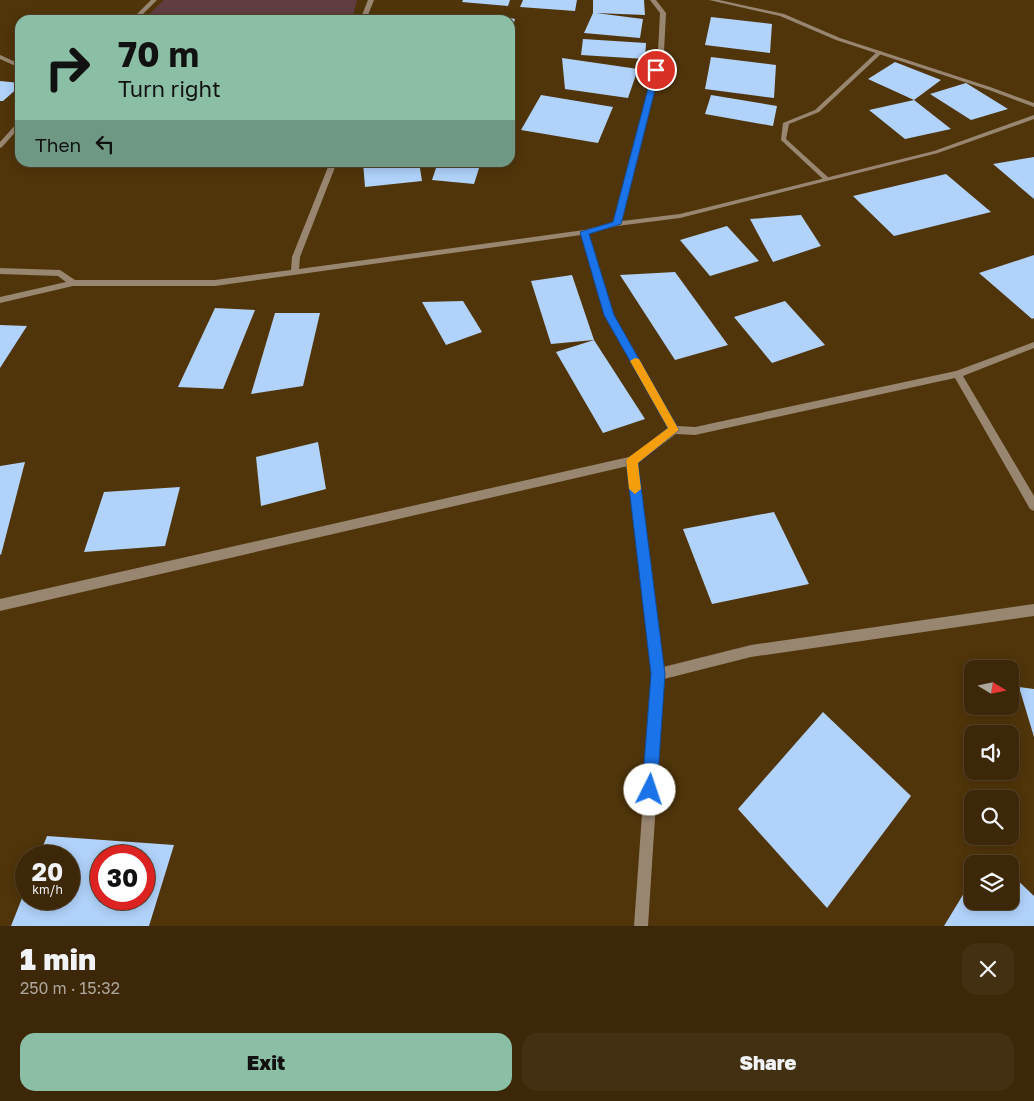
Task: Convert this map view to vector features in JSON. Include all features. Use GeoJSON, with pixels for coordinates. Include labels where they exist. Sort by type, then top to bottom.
{"type":"FeatureCollection","features":[{"type":"Feature","properties":{"kind":"street"},"geometry":{"type":"LineString","coordinates":[[139,15],[154,0]]}},
{"type":"Feature","properties":{"kind":"street"},"geometry":{"type":"LineString","coordinates":[[366,15],[371,0]]}},
{"type":"Feature","properties":{"kind":"street"},"geometry":{"type":"LineString","coordinates":[[617,224],[661,51],[663,13],[653,0]]}},
{"type":"Feature","properties":{"kind":"street"},"geometry":{"type":"LineString","coordinates":[[712,0],[782,15],[838,39],[991,89],[1034,106]]}},
{"type":"Feature","properties":{"kind":"street"},"geometry":{"type":"LineString","coordinates":[[826,179],[783,139],[786,123],[817,111],[880,52]]}},
{"type":"Feature","properties":{"kind":"street"},"geometry":{"type":"LineString","coordinates":[[0,57],[15,64]]}},
{"type":"Feature","properties":{"kind":"street"},"geometry":{"type":"LineString","coordinates":[[0,300],[73,283],[215,283],[584,232],[617,224],[680,216],[936,152],[1034,117]]}},
{"type":"Feature","properties":{"kind":"street"},"geometry":{"type":"LineString","coordinates":[[0,146],[15,128]]}},
{"type":"Feature","properties":{"kind":"street"},"geometry":{"type":"LineString","coordinates":[[295,273],[296,257],[332,167]]}},
{"type":"Feature","properties":{"kind":"street"},"geometry":{"type":"LineString","coordinates":[[584,232],[609,315],[674,430]]}},
{"type":"Feature","properties":{"kind":"street"},"geometry":{"type":"LineString","coordinates":[[0,270],[60,273],[73,283]]}},
{"type":"Feature","properties":{"kind":"street"},"geometry":{"type":"LineString","coordinates":[[0,605],[632,461],[674,430],[695,431],[957,374],[1034,345]]}},
{"type":"Feature","properties":{"kind":"street"},"geometry":{"type":"LineString","coordinates":[[957,374],[1034,506]]}},
{"type":"Feature","properties":{"kind":"street"},"geometry":{"type":"LineString","coordinates":[[632,461],[658,674],[641,926]]}},
{"type":"Feature","properties":{"kind":"street"},"geometry":{"type":"LineString","coordinates":[[658,674],[751,651],[1034,610]]}},
{"type":"Feature","properties":{"kind":"shaded area"},"geometry":{"type":"Polygon","coordinates":[[[164,0],[357,0],[353,15],[148,15],[164,0]]]}},
{"type":"Feature","properties":{"kind":"building"},"geometry":{"type":"Polygon","coordinates":[[[463,0],[510,0],[508,6],[462,2],[463,0]]]}},
{"type":"Feature","properties":{"kind":"building"},"geometry":{"type":"Polygon","coordinates":[[[523,0],[577,0],[575,11],[520,7],[523,0]]]}},
{"type":"Feature","properties":{"kind":"building"},"geometry":{"type":"Polygon","coordinates":[[[593,0],[644,0],[645,15],[596,13],[643,19],[640,38],[584,33],[593,13],[593,0]]]}},
{"type":"Feature","properties":{"kind":"building"},"geometry":{"type":"Polygon","coordinates":[[[711,17],[772,24],[770,53],[705,45],[711,17]]]}},
{"type":"Feature","properties":{"kind":"building"},"geometry":{"type":"Polygon","coordinates":[[[583,39],[646,43],[645,59],[581,55],[583,39]]]}},
{"type":"Feature","properties":{"kind":"building"},"geometry":{"type":"Polygon","coordinates":[[[711,57],[776,65],[774,98],[705,89],[711,57]]]}},
{"type":"Feature","properties":{"kind":"building"},"geometry":{"type":"Polygon","coordinates":[[[562,58],[638,69],[628,98],[565,89],[562,58]]]}},
{"type":"Feature","properties":{"kind":"building"},"geometry":{"type":"Polygon","coordinates":[[[895,62],[941,80],[914,100],[868,79],[895,62]]]}},
{"type":"Feature","properties":{"kind":"building"},"geometry":{"type":"Polygon","coordinates":[[[0,81],[15,82],[15,90],[3,101],[0,101],[0,81]]]}},
{"type":"Feature","properties":{"kind":"building"},"geometry":{"type":"Polygon","coordinates":[[[966,83],[1008,109],[971,120],[930,94],[966,83]]]}},
{"type":"Feature","properties":{"kind":"building"},"geometry":{"type":"Polygon","coordinates":[[[541,95],[613,107],[598,143],[521,130],[541,95]]]}},
{"type":"Feature","properties":{"kind":"building"},"geometry":{"type":"Polygon","coordinates":[[[711,95],[777,106],[773,126],[705,114],[711,95]]]}},
{"type":"Feature","properties":{"kind":"building"},"geometry":{"type":"Polygon","coordinates":[[[914,100],[951,129],[905,139],[869,110],[914,100]]]}},
{"type":"Feature","properties":{"kind":"building"},"geometry":{"type":"Polygon","coordinates":[[[1034,157],[1034,199],[993,164],[1034,157]]]}},
{"type":"Feature","properties":{"kind":"building"},"geometry":{"type":"Polygon","coordinates":[[[363,167],[420,167],[422,181],[365,187],[363,167]]]}},
{"type":"Feature","properties":{"kind":"building"},"geometry":{"type":"Polygon","coordinates":[[[436,167],[479,167],[474,184],[432,180],[436,167]]]}},
{"type":"Feature","properties":{"kind":"building"},"geometry":{"type":"Polygon","coordinates":[[[946,174],[991,212],[894,236],[853,196],[946,174]]]}},
{"type":"Feature","properties":{"kind":"building"},"geometry":{"type":"Polygon","coordinates":[[[801,215],[821,246],[773,262],[750,219],[801,215]]]}},
{"type":"Feature","properties":{"kind":"building"},"geometry":{"type":"Polygon","coordinates":[[[727,226],[759,261],[710,276],[680,240],[727,226]]]}},
{"type":"Feature","properties":{"kind":"building"},"geometry":{"type":"Polygon","coordinates":[[[1034,255],[1034,318],[1032,319],[979,273],[1034,255]]]}},
{"type":"Feature","properties":{"kind":"building"},"geometry":{"type":"Polygon","coordinates":[[[675,272],[728,345],[675,360],[620,275],[675,272]]]}},
{"type":"Feature","properties":{"kind":"building"},"geometry":{"type":"Polygon","coordinates":[[[572,275],[594,340],[551,344],[531,281],[572,275]]]}},
{"type":"Feature","properties":{"kind":"building"},"geometry":{"type":"Polygon","coordinates":[[[463,301],[482,332],[446,345],[422,302],[463,301]]]}},
{"type":"Feature","properties":{"kind":"building"},"geometry":{"type":"Polygon","coordinates":[[[785,301],[825,345],[772,363],[734,317],[785,301]]]}},
{"type":"Feature","properties":{"kind":"building"},"geometry":{"type":"Polygon","coordinates":[[[215,308],[255,310],[223,389],[178,387],[215,308]]]}},
{"type":"Feature","properties":{"kind":"building"},"geometry":{"type":"Polygon","coordinates":[[[275,313],[320,313],[303,386],[251,394],[275,313]]]}},
{"type":"Feature","properties":{"kind":"building"},"geometry":{"type":"Polygon","coordinates":[[[0,325],[27,326],[0,368],[0,325]]]}},
{"type":"Feature","properties":{"kind":"building"},"geometry":{"type":"Polygon","coordinates":[[[594,340],[645,419],[603,433],[556,352],[594,340]]]}},
{"type":"Feature","properties":{"kind":"building"},"geometry":{"type":"Polygon","coordinates":[[[318,442],[326,489],[261,506],[256,457],[318,442]]]}},
{"type":"Feature","properties":{"kind":"building"},"geometry":{"type":"Polygon","coordinates":[[[25,462],[1,555],[0,466],[25,462]]]}},
{"type":"Feature","properties":{"kind":"building"},"geometry":{"type":"Polygon","coordinates":[[[180,487],[165,546],[84,552],[104,492],[180,487]]]}},
{"type":"Feature","properties":{"kind":"building"},"geometry":{"type":"Polygon","coordinates":[[[774,512],[809,584],[712,604],[683,529],[774,512]]]}},
{"type":"Feature","properties":{"kind":"building"},"geometry":{"type":"Polygon","coordinates":[[[1019,687],[1034,689],[1034,737],[1019,687]]]}},
{"type":"Feature","properties":{"kind":"building"},"geometry":{"type":"Polygon","coordinates":[[[823,712],[911,796],[827,908],[738,809],[823,712]]]}},
{"type":"Feature","properties":{"kind":"building"},"geometry":{"type":"Polygon","coordinates":[[[47,836],[174,845],[155,907],[155,845],[90,845],[90,910],[154,910],[149,926],[11,926],[17,910],[80,910],[80,845],[43,845],[47,836]]]}},
{"type":"Feature","properties":{"kind":"building"},"geometry":{"type":"Polygon","coordinates":[[[1019,882],[1034,896],[1034,926],[944,926],[964,893],[964,910],[1019,910],[1019,882]]]}},
{"type":"Feature","properties":{"kind":"slow traffic"},"geometry":{"type":"LineString","coordinates":[[635,361],[674,430],[632,461],[635,489]]}},
{"type":"Feature","properties":{"kind":"route"},"geometry":{"type":"LineString","coordinates":[[650,790],[658,674],[632,461],[674,430],[609,315],[584,232],[617,224],[656,70]]}}]}
